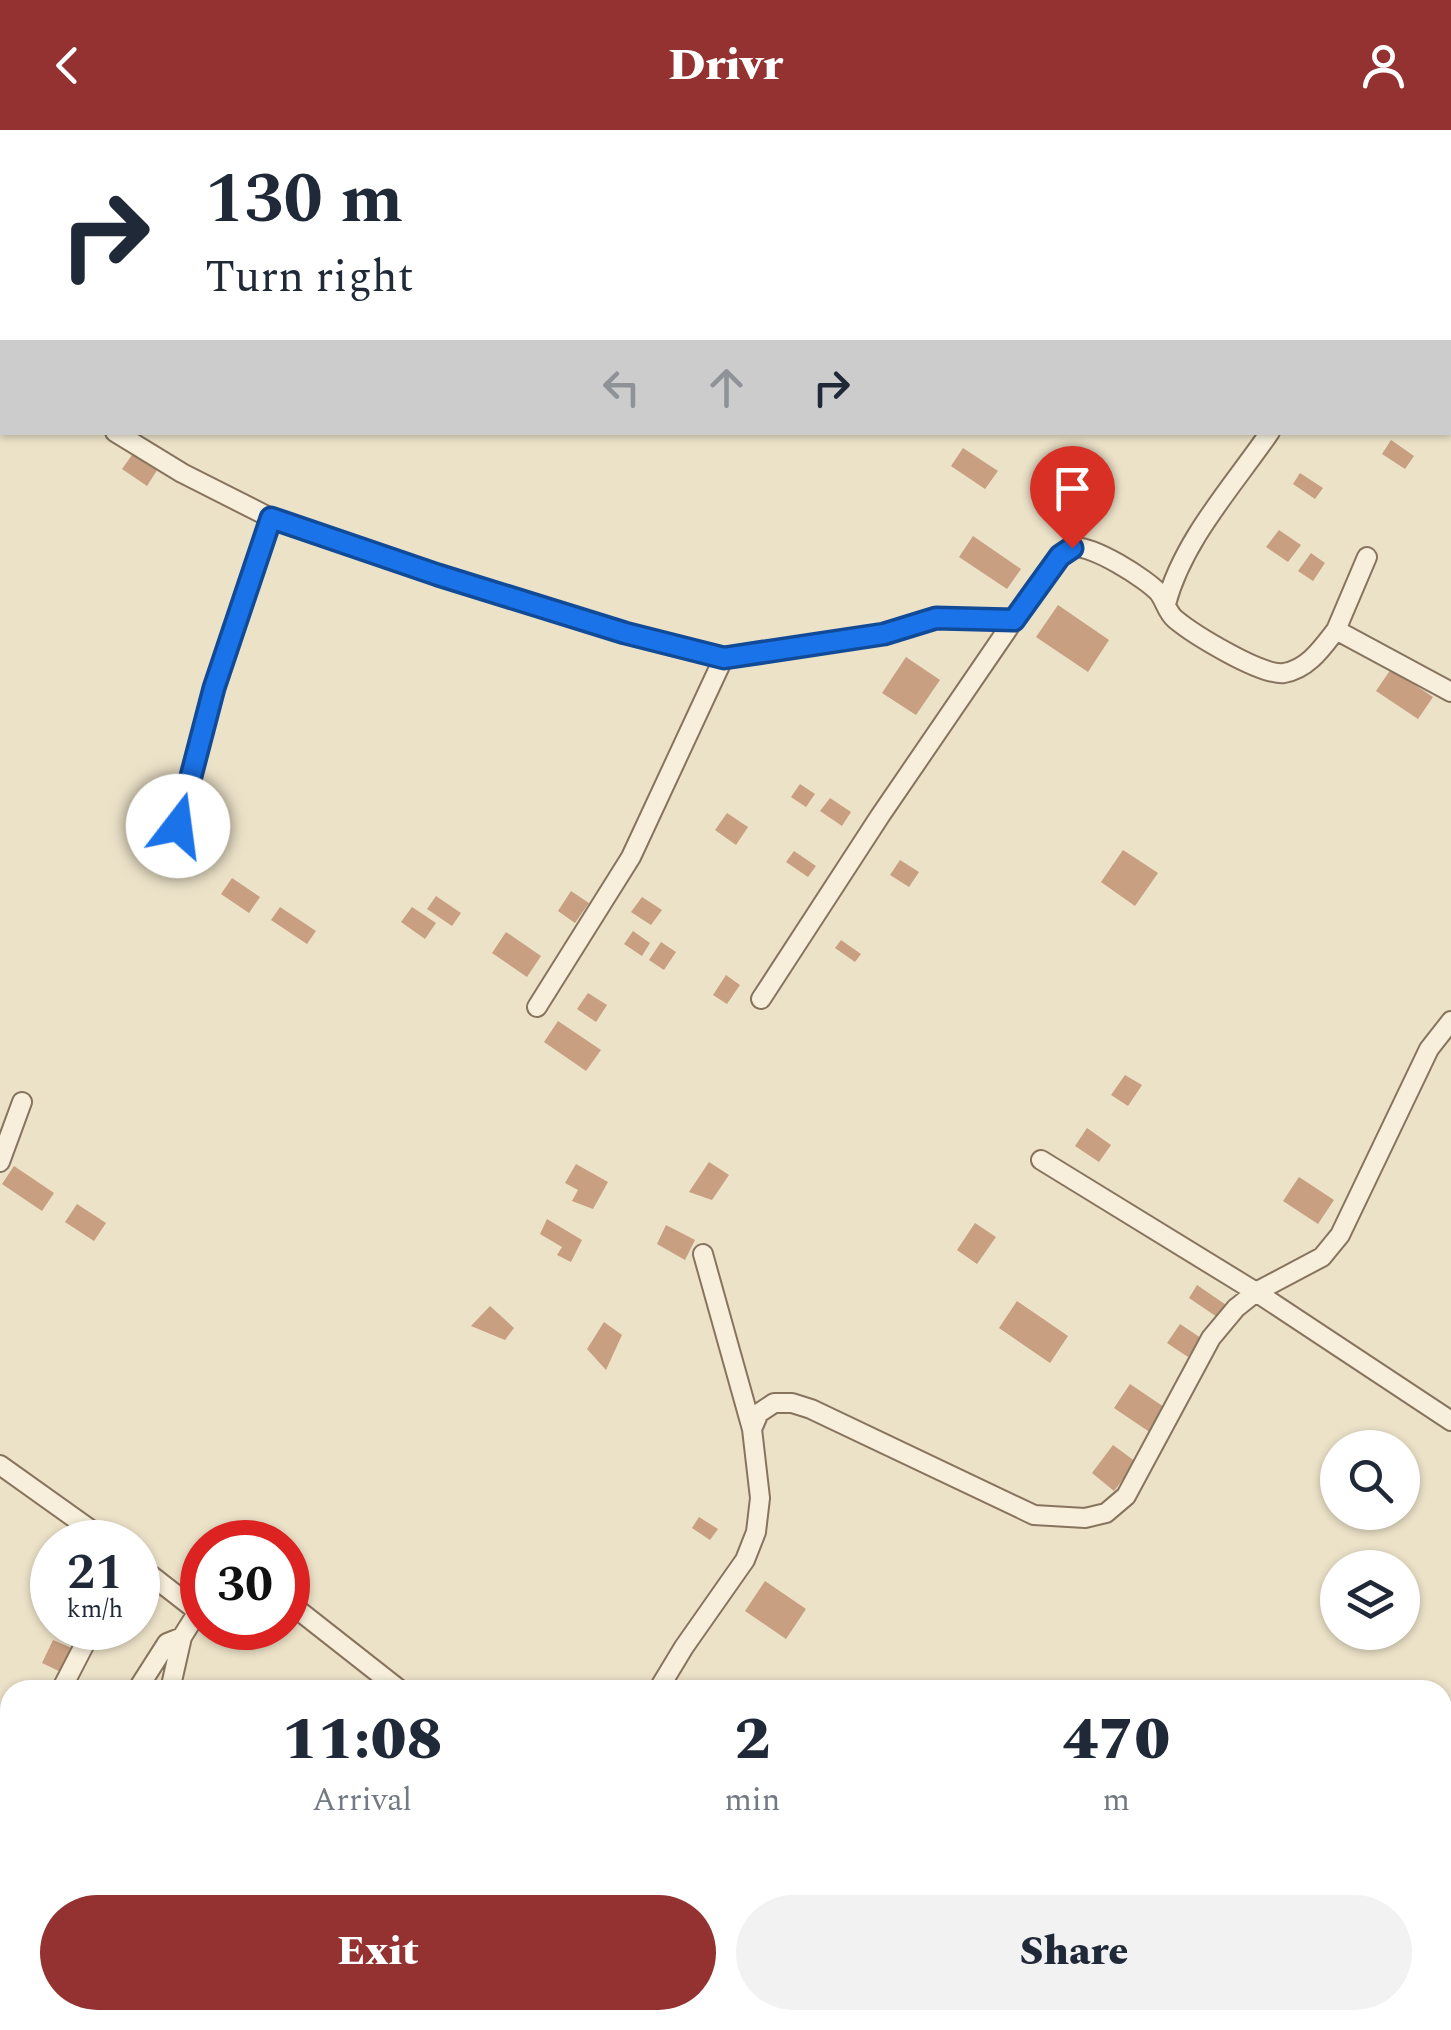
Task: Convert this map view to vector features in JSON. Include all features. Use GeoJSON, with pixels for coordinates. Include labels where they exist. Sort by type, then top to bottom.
{"type":"FeatureCollection","features":[{"type":"Feature","properties":{"kind":"street"},"geometry":{"type":"LineString","coordinates":[[120,435],[182,473],[271,518],[606,628],[724,658],[884,634],[936,618],[1014,620]]}},
{"type":"Feature","properties":{"kind":"street"},"geometry":{"type":"LineString","coordinates":[[1166,604],[1174,577],[1268,435]]}},
{"type":"Feature","properties":{"kind":"street"},"geometry":{"type":"LineString","coordinates":[[178,826],[214,688],[271,518]]}},
{"type":"Feature","properties":{"kind":"street"},"geometry":{"type":"LineString","coordinates":[[761,1000],[880,816],[1060,556],[1072,548],[1098,552],[1157,590],[1171,616],[1213,644],[1280,674],[1314,658],[1336,630],[1367,556]]}},
{"type":"Feature","properties":{"kind":"street"},"geometry":{"type":"LineString","coordinates":[[1336,630],[1451,692]]}},
{"type":"Feature","properties":{"kind":"street"},"geometry":{"type":"LineString","coordinates":[[537,1007],[631,857],[724,658]]}},
{"type":"Feature","properties":{"kind":"street"},"geometry":{"type":"LineString","coordinates":[[752,1429],[759,1413],[774,1404],[792,1403],[1034,1514],[1085,1518],[1106,1513],[1126,1496],[1211,1338],[1236,1308],[1256,1292],[1322,1257],[1340,1235],[1429,1049],[1451,1021]]}},
{"type":"Feature","properties":{"kind":"street"},"geometry":{"type":"LineString","coordinates":[[0,1162],[22,1102]]}},
{"type":"Feature","properties":{"kind":"street"},"geometry":{"type":"LineString","coordinates":[[1041,1160],[1256,1292],[1451,1422]]}},
{"type":"Feature","properties":{"kind":"street"},"geometry":{"type":"LineString","coordinates":[[664,1680],[745,1560],[756,1532],[760,1498],[752,1429],[704,1254]]}},
{"type":"Feature","properties":{"kind":"street"},"geometry":{"type":"LineString","coordinates":[[0,1464],[78,1520]]}},
{"type":"Feature","properties":{"kind":"street"},"geometry":{"type":"LineString","coordinates":[[310,1619],[387,1680]]}},
{"type":"Feature","properties":{"kind":"street"},"geometry":{"type":"LineString","coordinates":[[143,1680],[167,1643],[180,1638]]}},
{"type":"Feature","properties":{"kind":"street"},"geometry":{"type":"LineString","coordinates":[[172,1680],[180,1646]]}},
{"type":"Feature","properties":{"kind":"street"},"geometry":{"type":"LineString","coordinates":[[66,1680],[82,1650]]}},
{"type":"Feature","properties":{"kind":"building"},"geometry":{"type":"Polygon","coordinates":[[[1391,440],[1414,456],[1405,469],[1382,454],[1391,440]]]}},
{"type":"Feature","properties":{"kind":"building"},"geometry":{"type":"Polygon","coordinates":[[[137,448],[161,464],[147,486],[122,469],[137,448]]]}},
{"type":"Feature","properties":{"kind":"building"},"geometry":{"type":"Polygon","coordinates":[[[963,448],[998,471],[985,489],[951,466],[963,448]]]}},
{"type":"Feature","properties":{"kind":"building"},"geometry":{"type":"Polygon","coordinates":[[[1300,473],[1323,488],[1315,499],[1293,484],[1300,473]]]}},
{"type":"Feature","properties":{"kind":"building"},"geometry":{"type":"Polygon","coordinates":[[[1279,530],[1301,545],[1288,562],[1266,547],[1279,530]]]}},
{"type":"Feature","properties":{"kind":"building"},"geometry":{"type":"Polygon","coordinates":[[[973,536],[1021,569],[1007,589],[959,557],[973,536]]]}},
{"type":"Feature","properties":{"kind":"building"},"geometry":{"type":"Polygon","coordinates":[[[1311,553],[1325,563],[1313,581],[1298,571],[1311,553]]]}},
{"type":"Feature","properties":{"kind":"building"},"geometry":{"type":"Polygon","coordinates":[[[1058,605],[1109,640],[1088,672],[1036,637],[1058,605]]]}},
{"type":"Feature","properties":{"kind":"building"},"geometry":{"type":"Polygon","coordinates":[[[906,657],[940,680],[916,715],[882,693],[906,657]]]}},
{"type":"Feature","properties":{"kind":"building"},"geometry":{"type":"Polygon","coordinates":[[[1391,669],[1433,697],[1418,719],[1376,691],[1391,669]]]}},
{"type":"Feature","properties":{"kind":"building"},"geometry":{"type":"Polygon","coordinates":[[[800,784],[815,794],[806,807],[791,797],[800,784]]]}},
{"type":"Feature","properties":{"kind":"building"},"geometry":{"type":"Polygon","coordinates":[[[830,798],[851,812],[842,826],[820,811],[830,798]]]}},
{"type":"Feature","properties":{"kind":"building"},"geometry":{"type":"Polygon","coordinates":[[[727,813],[748,827],[736,845],[715,830],[727,813]]]}},
{"type":"Feature","properties":{"kind":"building"},"geometry":{"type":"Polygon","coordinates":[[[1123,850],[1158,873],[1135,906],[1101,882],[1123,850]]]}},
{"type":"Feature","properties":{"kind":"building"},"geometry":{"type":"Polygon","coordinates":[[[794,851],[816,866],[808,877],[786,862],[794,851]]]}},
{"type":"Feature","properties":{"kind":"building"},"geometry":{"type":"Polygon","coordinates":[[[900,860],[919,872],[909,887],[890,875],[900,860]]]}},
{"type":"Feature","properties":{"kind":"building"},"geometry":{"type":"Polygon","coordinates":[[[232,878],[260,897],[249,913],[221,894],[232,878]]]}},
{"type":"Feature","properties":{"kind":"building"},"geometry":{"type":"Polygon","coordinates":[[[571,891],[589,903],[575,923],[558,911],[571,891]]]}},
{"type":"Feature","properties":{"kind":"building"},"geometry":{"type":"Polygon","coordinates":[[[436,896],[461,913],[452,926],[427,909],[436,896]]]}},
{"type":"Feature","properties":{"kind":"building"},"geometry":{"type":"Polygon","coordinates":[[[642,897],[662,910],[651,925],[631,912],[642,897]]]}},
{"type":"Feature","properties":{"kind":"building"},"geometry":{"type":"Polygon","coordinates":[[[280,907],[316,931],[307,944],[271,920],[280,907]]]}},
{"type":"Feature","properties":{"kind":"building"},"geometry":{"type":"Polygon","coordinates":[[[412,907],[436,923],[425,939],[401,922],[412,907]]]}},
{"type":"Feature","properties":{"kind":"building"},"geometry":{"type":"Polygon","coordinates":[[[633,931],[650,943],[642,956],[624,944],[633,931]]]}},
{"type":"Feature","properties":{"kind":"building"},"geometry":{"type":"Polygon","coordinates":[[[506,932],[541,956],[527,977],[492,953],[506,932]]]}},
{"type":"Feature","properties":{"kind":"building"},"geometry":{"type":"Polygon","coordinates":[[[841,940],[861,954],[855,962],[835,948],[841,940]]]}},
{"type":"Feature","properties":{"kind":"building"},"geometry":{"type":"Polygon","coordinates":[[[661,942],[676,952],[664,970],[649,960],[661,942]]]}},
{"type":"Feature","properties":{"kind":"building"},"geometry":{"type":"Polygon","coordinates":[[[726,975],[740,985],[727,1004],[713,995],[726,975]]]}},
{"type":"Feature","properties":{"kind":"building"},"geometry":{"type":"Polygon","coordinates":[[[588,993],[607,1005],[596,1022],[577,1009],[588,993]]]}},
{"type":"Feature","properties":{"kind":"building"},"geometry":{"type":"Polygon","coordinates":[[[558,1021],[601,1050],[586,1071],[544,1042],[558,1021]]]}},
{"type":"Feature","properties":{"kind":"building"},"geometry":{"type":"Polygon","coordinates":[[[1125,1075],[1142,1085],[1128,1106],[1111,1095],[1125,1075]]]}},
{"type":"Feature","properties":{"kind":"building"},"geometry":{"type":"Polygon","coordinates":[[[1087,1128],[1111,1145],[1099,1162],[1075,1146],[1087,1128]]]}},
{"type":"Feature","properties":{"kind":"building"},"geometry":{"type":"Polygon","coordinates":[[[709,1162],[729,1175],[712,1200],[689,1192],[709,1162]]]}},
{"type":"Feature","properties":{"kind":"building"},"geometry":{"type":"Polygon","coordinates":[[[576,1164],[608,1182],[593,1209],[572,1201],[578,1190],[565,1183],[576,1164]]]}},
{"type":"Feature","properties":{"kind":"building"},"geometry":{"type":"Polygon","coordinates":[[[14,1166],[54,1193],[42,1211],[2,1184],[14,1166]]]}},
{"type":"Feature","properties":{"kind":"building"},"geometry":{"type":"Polygon","coordinates":[[[1299,1177],[1334,1200],[1318,1224],[1283,1201],[1299,1177]]]}},
{"type":"Feature","properties":{"kind":"building"},"geometry":{"type":"Polygon","coordinates":[[[77,1204],[106,1223],[94,1241],[65,1222],[77,1204]]]}},
{"type":"Feature","properties":{"kind":"building"},"geometry":{"type":"Polygon","coordinates":[[[547,1219],[582,1240],[571,1262],[557,1255],[562,1247],[540,1234],[547,1219]]]}},
{"type":"Feature","properties":{"kind":"building"},"geometry":{"type":"Polygon","coordinates":[[[975,1223],[996,1237],[977,1264],[957,1250],[975,1223]]]}},
{"type":"Feature","properties":{"kind":"building"},"geometry":{"type":"Polygon","coordinates":[[[666,1225],[695,1240],[685,1260],[657,1244],[666,1225]]]}},
{"type":"Feature","properties":{"kind":"building"},"geometry":{"type":"Polygon","coordinates":[[[1197,1285],[1232,1309],[1223,1321],[1189,1298],[1197,1285]]]}},
{"type":"Feature","properties":{"kind":"building"},"geometry":{"type":"Polygon","coordinates":[[[1017,1301],[1068,1336],[1050,1363],[999,1328],[1017,1301]]]}},
{"type":"Feature","properties":{"kind":"building"},"geometry":{"type":"Polygon","coordinates":[[[490,1306],[514,1328],[505,1340],[471,1326],[490,1306]]]}},
{"type":"Feature","properties":{"kind":"building"},"geometry":{"type":"Polygon","coordinates":[[[604,1322],[622,1335],[606,1370],[587,1349],[604,1322]]]}},
{"type":"Feature","properties":{"kind":"building"},"geometry":{"type":"Polygon","coordinates":[[[1180,1324],[1201,1338],[1188,1357],[1167,1343],[1180,1324]]]}},
{"type":"Feature","properties":{"kind":"building"},"geometry":{"type":"Polygon","coordinates":[[[1130,1384],[1167,1409],[1151,1433],[1114,1408],[1130,1384]]]}},
{"type":"Feature","properties":{"kind":"building"},"geometry":{"type":"Polygon","coordinates":[[[1113,1445],[1136,1462],[1114,1491],[1092,1473],[1113,1445]]]}},
{"type":"Feature","properties":{"kind":"building"},"geometry":{"type":"Polygon","coordinates":[[[699,1517],[718,1529],[710,1540],[692,1528],[699,1517]]]}},
{"type":"Feature","properties":{"kind":"building"},"geometry":{"type":"Polygon","coordinates":[[[765,1581],[806,1609],[786,1639],[745,1611],[765,1581]]]}},
{"type":"Feature","properties":{"kind":"building"},"geometry":{"type":"Polygon","coordinates":[[[48,1650],[76,1650],[65,1674],[42,1663],[48,1650]]]}},
{"type":"Feature","properties":{"kind":"route"},"geometry":{"type":"LineString","coordinates":[[178,826],[214,688],[271,518],[625,633],[724,658],[884,634],[936,618],[1014,620],[1060,556],[1072,548]]}}]}
